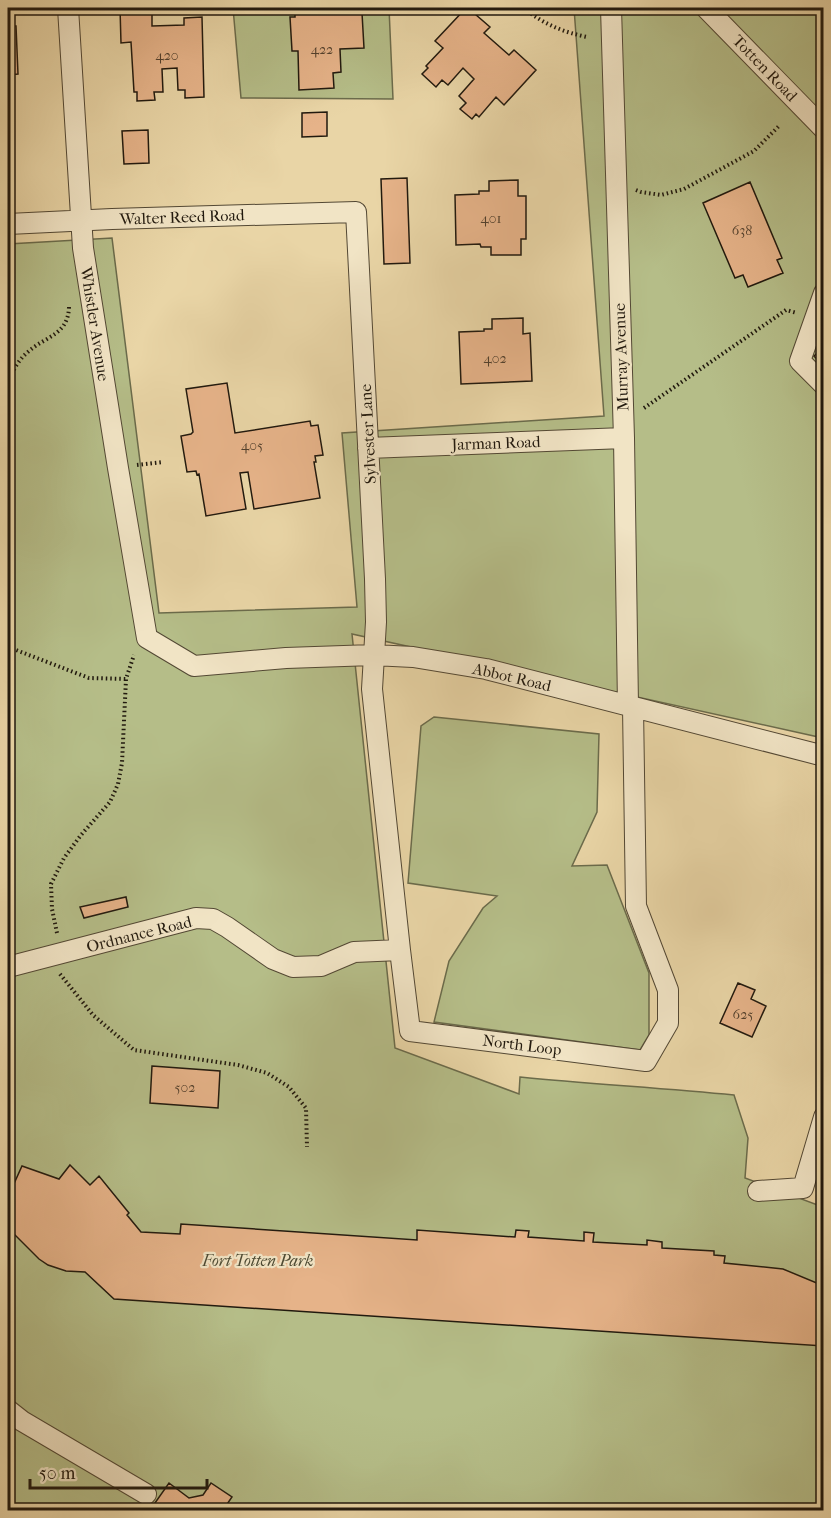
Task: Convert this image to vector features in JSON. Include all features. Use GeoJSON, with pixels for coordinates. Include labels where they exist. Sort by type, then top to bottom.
{"type":"FeatureCollection","features":[{"type":"Feature","properties":{"kind":"street","name":"Whistler Avenue"},"geometry":{"type":"LineString","coordinates":[[68,8],[84,260],[118,468],[142,644]]}},
{"type":"Feature","properties":{"kind":"street","name":"Murray Avenue"},"geometry":{"type":"LineString","coordinates":[[611,8],[631,706]]}},
{"type":"Feature","properties":{"kind":"street","name":"Totten Road"},"geometry":{"type":"LineString","coordinates":[[706,8],[824,129]]}},
{"type":"Feature","properties":{"kind":"street","name":"Walter Reed Road"},"geometry":{"type":"LineString","coordinates":[[8,224],[356,212]]}},
{"type":"Feature","properties":{"kind":"street","name":"Sylvester Lane"},"geometry":{"type":"LineString","coordinates":[[356,212],[375,579],[376,622],[373,655]]}},
{"type":"Feature","properties":{"kind":"street"},"geometry":{"type":"LineString","coordinates":[[824,293],[800,361],[824,385]]}},
{"type":"Feature","properties":{"kind":"street","name":"Jarman Road"},"geometry":{"type":"LineString","coordinates":[[368,448],[624,438]]}},
{"type":"Feature","properties":{"kind":"street","name":"Abbot Road"},"geometry":{"type":"LineString","coordinates":[[142,644],[194,666],[286,658],[373,655],[413,657],[486,669],[824,756]]}},
{"type":"Feature","properties":{"kind":"street","name":"North Loop"},"geometry":{"type":"LineString","coordinates":[[373,655],[372,689],[410,1031],[646,1061],[668,1023],[668,990],[636,906],[631,706]]}},
{"type":"Feature","properties":{"kind":"street","name":"Ordnance Road"},"geometry":{"type":"LineString","coordinates":[[8,967],[196,918],[213,919],[273,959],[293,967],[321,966],[354,952],[400,950]]}},
{"type":"Feature","properties":{"kind":"street"},"geometry":{"type":"LineString","coordinates":[[758,1191],[803,1188],[824,1117]]}},
{"type":"Feature","properties":{"kind":"street"},"geometry":{"type":"LineString","coordinates":[[8,1410],[22,1421],[146,1494]]}},
{"type":"Feature","properties":{"kind":"path"},"geometry":{"type":"LineString","coordinates":[[524,8],[550,26],[588,37]]}},
{"type":"Feature","properties":{"kind":"path"},"geometry":{"type":"LineString","coordinates":[[616,182],[641,192],[661,195],[684,189],[754,151],[779,126]]}},
{"type":"Feature","properties":{"kind":"path"},"geometry":{"type":"LineString","coordinates":[[8,382],[17,364],[30,350],[61,331],[69,314],[69,305]]}},
{"type":"Feature","properties":{"kind":"path"},"geometry":{"type":"LineString","coordinates":[[636,414],[786,310],[815,318]]}},
{"type":"Feature","properties":{"kind":"path"},"geometry":{"type":"LineString","coordinates":[[142,644],[126,678],[122,763],[118,784],[110,802],[64,858],[51,884],[54,955],[93,1016],[134,1050],[238,1065],[267,1073],[289,1087],[306,1108],[307,1147]]}},
{"type":"Feature","properties":{"kind":"path"},"geometry":{"type":"LineString","coordinates":[[8,647],[89,678],[126,678]]}},
{"type":"Feature","properties":{"kind":"green space"},"geometry":{"type":"Polygon","coordinates":[[[233,8],[389,8],[393,99],[241,98],[233,8]]]}},
{"type":"Feature","properties":{"kind":"green space","name":"Fort Totten Park"},"geometry":{"type":"Polygon","coordinates":[[[574,8],[823,8],[823,738],[352,634],[395,1048],[519,1094],[520,1077],[734,1095],[748,1138],[745,1178],[823,1207],[823,1510],[8,1510],[8,244],[112,238],[159,613],[357,607],[342,433],[604,416],[574,8]]]}},
{"type":"Feature","properties":{"kind":"green space"},"geometry":{"type":"Polygon","coordinates":[[[434,717],[599,734],[597,812],[572,866],[607,865],[649,973],[649,1035],[640,1050],[434,1022],[449,961],[483,908],[497,896],[408,883],[421,726],[434,717]]]}},
{"type":"Feature","properties":{"kind":"building"},"geometry":{"type":"Polygon","coordinates":[[[120,8],[152,8],[152,26],[184,25],[184,18],[202,17],[204,97],[185,98],[185,90],[178,90],[177,68],[162,69],[163,92],[154,92],[155,100],[137,101],[137,92],[134,92],[131,42],[121,43],[120,8]]]}},
{"type":"Feature","properties":{"kind":"building"},"geometry":{"type":"Polygon","coordinates":[[[295,8],[343,8],[343,14],[362,13],[364,48],[340,49],[341,72],[333,73],[334,88],[299,90],[298,51],[292,51],[290,17],[295,17],[295,8]]]}},
{"type":"Feature","properties":{"kind":"building"},"geometry":{"type":"Polygon","coordinates":[[[466,8],[490,27],[484,33],[509,55],[514,50],[536,70],[504,105],[496,97],[479,117],[476,114],[472,119],[460,109],[466,103],[459,96],[474,79],[463,68],[448,85],[442,80],[436,87],[422,74],[428,68],[426,66],[443,48],[435,41],[466,8]]]}},
{"type":"Feature","properties":{"kind":"building"},"geometry":{"type":"Polygon","coordinates":[[[811,8],[824,8],[824,20],[811,8]]]}},
{"type":"Feature","properties":{"kind":"building"},"geometry":{"type":"Polygon","coordinates":[[[8,26],[16,26],[18,74],[8,75],[8,26]]]}},
{"type":"Feature","properties":{"kind":"building"},"geometry":{"type":"Polygon","coordinates":[[[327,112],[327,136],[302,137],[302,113],[327,112]]]}},
{"type":"Feature","properties":{"kind":"building"},"geometry":{"type":"Polygon","coordinates":[[[148,130],[149,163],[124,164],[122,131],[148,130]]]}},
{"type":"Feature","properties":{"kind":"building"},"geometry":{"type":"Polygon","coordinates":[[[407,178],[410,263],[384,264],[381,179],[407,178]]]}},
{"type":"Feature","properties":{"kind":"building"},"geometry":{"type":"Polygon","coordinates":[[[518,180],[518,196],[526,196],[526,239],[521,239],[521,255],[491,255],[491,247],[481,247],[480,244],[456,245],[455,195],[479,194],[479,191],[489,191],[489,181],[518,180]]]}},
{"type":"Feature","properties":{"kind":"building"},"geometry":{"type":"Polygon","coordinates":[[[750,182],[782,258],[777,260],[783,273],[748,287],[743,275],[735,278],[703,203],[750,182]]]}},
{"type":"Feature","properties":{"kind":"building"},"geometry":{"type":"Polygon","coordinates":[[[523,318],[523,334],[530,333],[532,381],[461,384],[459,332],[492,329],[492,319],[523,318]]]}},
{"type":"Feature","properties":{"kind":"building"},"geometry":{"type":"Polygon","coordinates":[[[824,347],[824,366],[814,356],[824,347]]]}},
{"type":"Feature","properties":{"kind":"building"},"geometry":{"type":"Polygon","coordinates":[[[227,383],[235,433],[310,421],[311,426],[318,425],[323,455],[315,456],[316,462],[314,462],[320,498],[254,509],[248,472],[240,473],[246,509],[206,516],[199,474],[197,475],[196,471],[187,472],[181,436],[193,432],[186,389],[227,383]]]}},
{"type":"Feature","properties":{"kind":"building"},"geometry":{"type":"Polygon","coordinates":[[[126,897],[128,907],[84,918],[80,907],[126,897]]]}},
{"type":"Feature","properties":{"kind":"building"},"geometry":{"type":"Polygon","coordinates":[[[738,983],[755,990],[751,999],[766,1006],[752,1037],[720,1023],[738,983]]]}},
{"type":"Feature","properties":{"kind":"building"},"geometry":{"type":"Polygon","coordinates":[[[152,1066],[220,1071],[218,1108],[150,1103],[152,1066]]]}},
{"type":"Feature","properties":{"kind":"building"},"geometry":{"type":"Polygon","coordinates":[[[70,1165],[90,1185],[99,1176],[129,1213],[127,1215],[141,1232],[180,1234],[181,1224],[417,1240],[417,1230],[515,1237],[516,1230],[529,1231],[528,1237],[584,1241],[584,1232],[594,1233],[593,1242],[647,1245],[647,1240],[662,1242],[662,1248],[714,1251],[714,1255],[725,1256],[724,1263],[783,1269],[824,1286],[824,1346],[114,1299],[85,1272],[66,1271],[48,1265],[39,1259],[8,1228],[8,1197],[22,1166],[59,1179],[70,1165]]]}},
{"type":"Feature","properties":{"kind":"building"},"geometry":{"type":"Polygon","coordinates":[[[169,1483],[189,1498],[203,1495],[211,1483],[232,1497],[223,1510],[150,1510],[169,1483]]]}}]}
